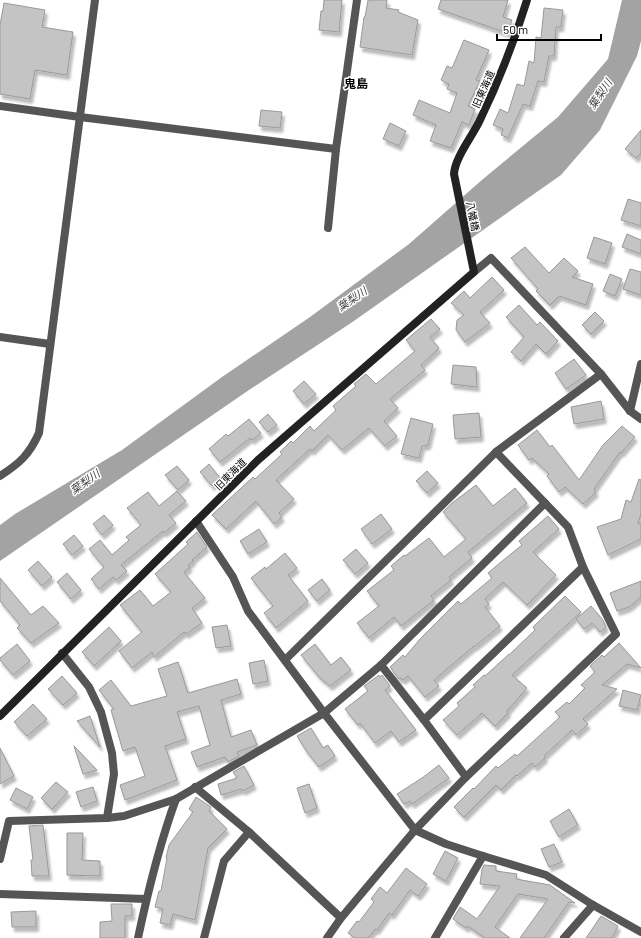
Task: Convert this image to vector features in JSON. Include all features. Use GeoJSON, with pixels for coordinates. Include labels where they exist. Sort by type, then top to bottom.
{"type":"FeatureCollection","features":[{"type":"Feature","properties":{"kind":"main road","name":"旧東海道"},"geometry":{"type":"LineString","coordinates":[[456,183],[454,174],[455,166],[479,123],[499,78],[527,0]]}},
{"type":"Feature","properties":{"kind":"main road","name":"八幡橋"},"geometry":{"type":"LineString","coordinates":[[456,183],[474,272]]}},
{"type":"Feature","properties":{"kind":"main road","name":"旧東海道"},"geometry":{"type":"LineString","coordinates":[[0,716],[258,460],[474,272]]}},
{"type":"Feature","properties":{"kind":"street"},"geometry":{"type":"LineString","coordinates":[[0,476],[25,458],[32,448],[39,433],[95,0]]}},
{"type":"Feature","properties":{"kind":"street"},"geometry":{"type":"LineString","coordinates":[[328,228],[336,149],[357,0]]}},
{"type":"Feature","properties":{"kind":"street"},"geometry":{"type":"LineString","coordinates":[[0,106],[336,149]]}},
{"type":"Feature","properties":{"kind":"street"},"geometry":{"type":"LineString","coordinates":[[474,272],[491,258],[601,374],[630,411],[641,419]]}},
{"type":"Feature","properties":{"kind":"street"},"geometry":{"type":"LineString","coordinates":[[0,337],[50,344]]}},
{"type":"Feature","properties":{"kind":"street"},"geometry":{"type":"LineString","coordinates":[[630,411],[641,364]]}},
{"type":"Feature","properties":{"kind":"street"},"geometry":{"type":"LineString","coordinates":[[285,660],[496,452],[601,374]]}},
{"type":"Feature","properties":{"kind":"street"},"geometry":{"type":"LineString","coordinates":[[327,938],[341,918],[415,830],[466,777],[616,634],[583,567],[568,527],[496,452]]}},
{"type":"Feature","properties":{"kind":"street"},"geometry":{"type":"LineString","coordinates":[[0,859],[9,821],[107,818],[124,816],[176,799],[324,712],[381,665],[545,503]]}},
{"type":"Feature","properties":{"kind":"street"},"geometry":{"type":"LineString","coordinates":[[196,521],[233,577],[248,611],[415,830],[446,844],[546,875],[641,932]]}},
{"type":"Feature","properties":{"kind":"street"},"geometry":{"type":"LineString","coordinates":[[424,720],[583,567]]}},
{"type":"Feature","properties":{"kind":"street"},"geometry":{"type":"LineString","coordinates":[[62,653],[89,687],[101,712],[112,754],[114,774],[107,818]]}},
{"type":"Feature","properties":{"kind":"street"},"geometry":{"type":"LineString","coordinates":[[381,665],[466,777]]}},
{"type":"Feature","properties":{"kind":"street"},"geometry":{"type":"LineString","coordinates":[[195,787],[249,832],[341,918]]}},
{"type":"Feature","properties":{"kind":"street"},"geometry":{"type":"LineString","coordinates":[[138,938],[146,898],[162,839],[176,799]]}},
{"type":"Feature","properties":{"kind":"street"},"geometry":{"type":"LineString","coordinates":[[204,938],[224,860],[249,832]]}},
{"type":"Feature","properties":{"kind":"street"},"geometry":{"type":"LineString","coordinates":[[435,938],[483,856]]}},
{"type":"Feature","properties":{"kind":"street"},"geometry":{"type":"LineString","coordinates":[[0,894],[146,898]]}},
{"type":"Feature","properties":{"kind":"street"},"geometry":{"type":"LineString","coordinates":[[564,938],[593,904]]}},
{"type":"Feature","properties":{"kind":"water","name":"葉梨川"},"geometry":{"type":"Polygon","coordinates":[[[622,0],[641,0],[641,41],[637,56],[600,130],[561,175],[351,323],[249,390],[0,561],[0,525],[15,514],[122,450],[222,377],[310,317],[409,244],[483,179],[558,117],[608,59],[622,0]]]}},
{"type":"Feature","properties":{"kind":"building"},"geometry":{"type":"Polygon","coordinates":[[[324,0],[342,0],[339,32],[319,30],[324,0]]]}},
{"type":"Feature","properties":{"kind":"building"},"geometry":{"type":"Polygon","coordinates":[[[368,0],[387,0],[386,8],[399,10],[398,12],[418,20],[412,55],[360,47],[368,0]]]}},
{"type":"Feature","properties":{"kind":"building"},"geometry":{"type":"Polygon","coordinates":[[[441,0],[508,0],[503,17],[512,20],[507,33],[438,9],[441,0]]]}},
{"type":"Feature","properties":{"kind":"building"},"geometry":{"type":"Polygon","coordinates":[[[4,3],[45,10],[42,27],[73,32],[67,75],[35,70],[30,99],[0,94],[0,25],[4,3]]]}},
{"type":"Feature","properties":{"kind":"building"},"geometry":{"type":"Polygon","coordinates":[[[544,8],[563,10],[561,27],[556,27],[554,56],[549,56],[544,82],[538,81],[530,106],[523,104],[508,138],[501,135],[503,129],[493,125],[500,109],[508,113],[517,84],[524,86],[529,61],[534,63],[536,37],[541,38],[544,8]]]}},
{"type":"Feature","properties":{"kind":"building"},"geometry":{"type":"Polygon","coordinates":[[[464,40],[489,50],[476,80],[480,81],[468,106],[475,109],[469,125],[462,122],[451,148],[430,141],[436,125],[413,115],[419,100],[450,113],[457,93],[447,89],[449,84],[441,80],[447,66],[452,68],[464,40]]]}},
{"type":"Feature","properties":{"kind":"building"},"geometry":{"type":"Polygon","coordinates":[[[261,110],[282,112],[280,128],[259,126],[261,110]]]}},
{"type":"Feature","properties":{"kind":"building"},"geometry":{"type":"Polygon","coordinates":[[[390,123],[406,131],[399,146],[383,139],[390,123]]]}},
{"type":"Feature","properties":{"kind":"building"},"geometry":{"type":"Polygon","coordinates":[[[641,130],[641,153],[636,158],[625,149],[641,130]]]}},
{"type":"Feature","properties":{"kind":"building"},"geometry":{"type":"Polygon","coordinates":[[[628,199],[641,203],[641,226],[621,220],[628,199]]]}},
{"type":"Feature","properties":{"kind":"building"},"geometry":{"type":"Polygon","coordinates":[[[627,234],[641,240],[641,254],[622,247],[627,234]]]}},
{"type":"Feature","properties":{"kind":"building"},"geometry":{"type":"Polygon","coordinates":[[[594,237],[612,243],[605,264],[587,258],[594,237]]]}},
{"type":"Feature","properties":{"kind":"building"},"geometry":{"type":"Polygon","coordinates":[[[525,247],[549,273],[564,258],[578,271],[572,277],[593,284],[586,305],[559,296],[550,305],[536,291],[538,289],[511,258],[525,247]]]}},
{"type":"Feature","properties":{"kind":"building"},"geometry":{"type":"Polygon","coordinates":[[[630,269],[641,272],[641,295],[623,289],[630,269]]]}},
{"type":"Feature","properties":{"kind":"building"},"geometry":{"type":"Polygon","coordinates":[[[610,274],[622,279],[615,296],[603,291],[610,274]]]}},
{"type":"Feature","properties":{"kind":"building"},"geometry":{"type":"Polygon","coordinates":[[[492,277],[504,290],[480,312],[490,323],[465,342],[456,330],[457,320],[464,315],[451,303],[464,291],[470,298],[492,277]]]}},
{"type":"Feature","properties":{"kind":"building"},"geometry":{"type":"Polygon","coordinates":[[[519,305],[537,325],[540,322],[558,341],[546,354],[536,344],[521,361],[511,352],[524,337],[506,317],[519,305]]]}},
{"type":"Feature","properties":{"kind":"building"},"geometry":{"type":"Polygon","coordinates":[[[595,312],[604,321],[591,334],[582,325],[595,312]]]}},
{"type":"Feature","properties":{"kind":"building"},"geometry":{"type":"Polygon","coordinates":[[[431,319],[440,329],[430,337],[439,348],[421,365],[425,370],[390,399],[398,408],[384,421],[397,436],[385,446],[369,428],[342,450],[328,435],[312,451],[310,449],[276,480],[294,499],[279,513],[282,517],[274,524],[256,501],[226,529],[212,515],[253,477],[255,479],[282,454],[280,452],[291,441],[293,443],[310,426],[314,431],[336,410],[333,406],[356,386],[354,384],[366,374],[376,384],[415,351],[406,340],[431,319]]]}},
{"type":"Feature","properties":{"kind":"building"},"geometry":{"type":"Polygon","coordinates":[[[574,359],[586,375],[566,389],[555,373],[574,359]]]}},
{"type":"Feature","properties":{"kind":"building"},"geometry":{"type":"Polygon","coordinates":[[[453,365],[476,367],[477,387],[451,384],[453,365]]]}},
{"type":"Feature","properties":{"kind":"building"},"geometry":{"type":"Polygon","coordinates":[[[304,381],[316,394],[304,404],[293,391],[304,381]]]}},
{"type":"Feature","properties":{"kind":"building"},"geometry":{"type":"Polygon","coordinates":[[[601,401],[604,419],[574,424],[571,407],[601,401]]]}},
{"type":"Feature","properties":{"kind":"building"},"geometry":{"type":"Polygon","coordinates":[[[479,413],[481,437],[455,439],[453,415],[479,413]]]}},
{"type":"Feature","properties":{"kind":"building"},"geometry":{"type":"Polygon","coordinates":[[[268,414],[277,425],[268,432],[259,422],[268,414]]]}},
{"type":"Feature","properties":{"kind":"building"},"geometry":{"type":"Polygon","coordinates":[[[411,418],[433,424],[428,445],[422,446],[419,458],[401,454],[411,418]]]}},
{"type":"Feature","properties":{"kind":"building"},"geometry":{"type":"Polygon","coordinates":[[[249,419],[261,433],[252,440],[250,438],[220,462],[209,449],[226,434],[228,436],[249,419]]]}},
{"type":"Feature","properties":{"kind":"building"},"geometry":{"type":"Polygon","coordinates":[[[622,426],[635,437],[621,453],[620,452],[594,489],[596,492],[583,504],[565,487],[559,492],[547,476],[549,474],[532,458],[529,460],[518,445],[537,430],[550,447],[552,445],[579,480],[603,445],[622,426]]]}},
{"type":"Feature","properties":{"kind":"building"},"geometry":{"type":"Polygon","coordinates":[[[209,464],[221,479],[212,486],[200,472],[209,464]]]}},
{"type":"Feature","properties":{"kind":"building"},"geometry":{"type":"Polygon","coordinates":[[[177,466],[189,480],[178,490],[165,475],[177,466]]]}},
{"type":"Feature","properties":{"kind":"building"},"geometry":{"type":"Polygon","coordinates":[[[427,471],[438,483],[427,493],[416,481],[427,471]]]}},
{"type":"Feature","properties":{"kind":"building"},"geometry":{"type":"Polygon","coordinates":[[[639,479],[641,480],[641,514],[638,523],[641,524],[641,539],[608,555],[597,527],[621,519],[626,500],[631,502],[639,479]]]}},
{"type":"Feature","properties":{"kind":"building"},"geometry":{"type":"Polygon","coordinates":[[[476,485],[493,506],[515,488],[527,503],[468,552],[472,558],[449,577],[451,580],[431,596],[434,600],[401,626],[394,617],[369,638],[357,623],[379,606],[367,591],[394,570],[391,566],[429,538],[444,557],[466,539],[443,512],[452,503],[476,485]]]}},
{"type":"Feature","properties":{"kind":"building"},"geometry":{"type":"Polygon","coordinates":[[[177,491],[186,501],[169,515],[176,523],[164,533],[163,531],[121,565],[127,571],[116,580],[113,577],[99,589],[91,579],[104,567],[89,549],[100,540],[112,555],[129,540],[126,537],[141,525],[127,508],[148,492],[159,506],[177,491]]]}},
{"type":"Feature","properties":{"kind":"building"},"geometry":{"type":"Polygon","coordinates":[[[381,514],[392,529],[372,544],[361,529],[381,514]]]}},
{"type":"Feature","properties":{"kind":"building"},"geometry":{"type":"Polygon","coordinates":[[[104,515],[113,525],[102,535],[93,524],[104,515]]]}},
{"type":"Feature","properties":{"kind":"building"},"geometry":{"type":"Polygon","coordinates":[[[548,516],[559,529],[533,552],[556,575],[527,605],[503,582],[485,599],[489,604],[485,607],[500,626],[434,680],[439,686],[425,697],[408,676],[403,680],[401,678],[399,679],[390,667],[403,655],[405,657],[420,639],[458,601],[461,604],[492,578],[488,573],[522,545],[519,541],[548,516]]]}},
{"type":"Feature","properties":{"kind":"building"},"geometry":{"type":"Polygon","coordinates":[[[259,529],[267,542],[248,554],[240,541],[259,529]]]}},
{"type":"Feature","properties":{"kind":"building"},"geometry":{"type":"Polygon","coordinates":[[[197,532],[207,547],[192,560],[193,561],[188,565],[190,567],[184,572],[205,598],[192,608],[202,623],[186,634],[184,632],[154,657],[152,652],[132,668],[119,651],[142,632],[120,605],[140,590],[153,606],[171,592],[155,574],[188,544],[186,542],[197,532]]]}},
{"type":"Feature","properties":{"kind":"building"},"geometry":{"type":"Polygon","coordinates":[[[74,535],[83,546],[72,555],[63,544],[74,535]]]}},
{"type":"Feature","properties":{"kind":"building"},"geometry":{"type":"Polygon","coordinates":[[[356,549],[368,563],[355,574],[343,560],[356,549]]]}},
{"type":"Feature","properties":{"kind":"building"},"geometry":{"type":"Polygon","coordinates":[[[285,553],[297,568],[288,575],[308,601],[276,628],[264,613],[273,606],[251,578],[265,567],[266,569],[285,553]]]}},
{"type":"Feature","properties":{"kind":"building"},"geometry":{"type":"Polygon","coordinates":[[[38,561],[52,577],[42,586],[28,570],[38,561]]]}},
{"type":"Feature","properties":{"kind":"building"},"geometry":{"type":"Polygon","coordinates":[[[67,573],[81,590],[71,599],[57,582],[67,573]]]}},
{"type":"Feature","properties":{"kind":"building"},"geometry":{"type":"Polygon","coordinates":[[[0,578],[31,615],[43,606],[59,623],[31,643],[17,628],[20,625],[0,601],[0,578]]]}},
{"type":"Feature","properties":{"kind":"building"},"geometry":{"type":"Polygon","coordinates":[[[322,579],[330,590],[317,601],[308,590],[322,579]]]}},
{"type":"Feature","properties":{"kind":"building"},"geometry":{"type":"Polygon","coordinates":[[[641,581],[641,597],[629,607],[617,611],[610,593],[641,581]]]}},
{"type":"Feature","properties":{"kind":"building"},"geometry":{"type":"Polygon","coordinates":[[[565,596],[581,612],[512,675],[527,688],[507,711],[508,713],[495,726],[482,713],[457,735],[443,720],[459,706],[457,703],[475,687],[473,685],[509,655],[535,630],[533,627],[565,596]]]}},
{"type":"Feature","properties":{"kind":"building"},"geometry":{"type":"Polygon","coordinates":[[[591,606],[603,620],[606,627],[600,632],[592,623],[584,629],[576,619],[591,606]]]}},
{"type":"Feature","properties":{"kind":"building"},"geometry":{"type":"Polygon","coordinates":[[[227,625],[231,646],[216,648],[212,627],[227,625]]]}},
{"type":"Feature","properties":{"kind":"building"},"geometry":{"type":"Polygon","coordinates":[[[109,627],[121,641],[94,666],[82,652],[109,627]]]}},
{"type":"Feature","properties":{"kind":"building"},"geometry":{"type":"Polygon","coordinates":[[[619,643],[641,668],[627,664],[602,685],[617,689],[583,719],[588,724],[576,735],[572,730],[544,756],[545,758],[535,767],[532,763],[517,776],[516,775],[501,790],[496,785],[464,817],[454,807],[496,766],[498,768],[515,754],[517,756],[560,717],[555,712],[567,702],[569,704],[585,688],[581,685],[595,672],[590,666],[602,655],[604,657],[619,643]]]}},
{"type":"Feature","properties":{"kind":"building"},"geometry":{"type":"Polygon","coordinates":[[[17,644],[30,661],[13,675],[0,660],[0,658],[17,644]]]}},
{"type":"Feature","properties":{"kind":"building"},"geometry":{"type":"Polygon","coordinates":[[[315,644],[331,665],[341,657],[351,670],[330,686],[319,677],[301,655],[315,644]]]}},
{"type":"Feature","properties":{"kind":"building"},"geometry":{"type":"Polygon","coordinates":[[[264,660],[268,681],[253,684],[249,663],[264,660]]]}},
{"type":"Feature","properties":{"kind":"building"},"geometry":{"type":"Polygon","coordinates":[[[178,662],[188,693],[237,679],[241,694],[221,700],[231,737],[251,730],[257,745],[237,752],[239,756],[228,762],[225,757],[197,767],[191,752],[210,745],[199,706],[177,712],[186,739],[165,746],[177,780],[125,800],[120,785],[145,776],[135,747],[123,751],[111,710],[114,709],[99,690],[111,680],[131,706],[167,696],[158,669],[178,662]]]}},
{"type":"Feature","properties":{"kind":"building"},"geometry":{"type":"Polygon","coordinates":[[[379,675],[380,677],[382,675],[390,686],[385,690],[416,730],[399,742],[391,731],[375,743],[360,723],[358,725],[345,709],[368,691],[364,686],[379,675]]]}},
{"type":"Feature","properties":{"kind":"building"},"geometry":{"type":"Polygon","coordinates":[[[62,676],[77,693],[63,705],[48,689],[62,676]]]}},
{"type":"Feature","properties":{"kind":"building"},"geometry":{"type":"Polygon","coordinates":[[[623,690],[641,695],[637,710],[619,706],[623,690]]]}},
{"type":"Feature","properties":{"kind":"building"},"geometry":{"type":"Polygon","coordinates":[[[33,704],[47,719],[27,736],[14,722],[33,704]]]}},
{"type":"Feature","properties":{"kind":"building"},"geometry":{"type":"Polygon","coordinates":[[[90,716],[100,747],[77,721],[90,716]]]}},
{"type":"Feature","properties":{"kind":"building"},"geometry":{"type":"Polygon","coordinates":[[[311,728],[323,748],[328,745],[335,756],[319,767],[297,736],[311,728]]]}},
{"type":"Feature","properties":{"kind":"building"},"geometry":{"type":"Polygon","coordinates":[[[74,746],[97,770],[83,774],[74,746]]]}},
{"type":"Feature","properties":{"kind":"building"},"geometry":{"type":"Polygon","coordinates":[[[0,748],[14,776],[0,784],[0,748]]]}},
{"type":"Feature","properties":{"kind":"building"},"geometry":{"type":"Polygon","coordinates":[[[439,765],[449,778],[412,804],[410,801],[404,804],[397,794],[439,765]]]}},
{"type":"Feature","properties":{"kind":"building"},"geometry":{"type":"Polygon","coordinates":[[[244,766],[254,785],[243,791],[242,789],[221,795],[218,784],[237,778],[233,772],[244,766]]]}},
{"type":"Feature","properties":{"kind":"building"},"geometry":{"type":"Polygon","coordinates":[[[56,782],[68,792],[52,809],[41,798],[56,782]]]}},
{"type":"Feature","properties":{"kind":"building"},"geometry":{"type":"Polygon","coordinates":[[[309,784],[317,808],[305,813],[297,788],[309,784]]]}},
{"type":"Feature","properties":{"kind":"building"},"geometry":{"type":"Polygon","coordinates":[[[93,787],[97,801],[81,807],[76,792],[93,787]]]}},
{"type":"Feature","properties":{"kind":"building"},"geometry":{"type":"Polygon","coordinates":[[[16,788],[33,797],[27,809],[10,800],[16,788]]]}},
{"type":"Feature","properties":{"kind":"building"},"geometry":{"type":"Polygon","coordinates":[[[196,797],[211,807],[209,811],[227,829],[208,848],[195,920],[173,914],[170,925],[160,923],[163,909],[155,907],[159,891],[161,891],[169,845],[193,812],[189,809],[196,797]]]}},
{"type":"Feature","properties":{"kind":"building"},"geometry":{"type":"Polygon","coordinates":[[[569,809],[578,825],[559,837],[550,821],[569,809]]]}},
{"type":"Feature","properties":{"kind":"building"},"geometry":{"type":"Polygon","coordinates":[[[43,825],[49,876],[32,876],[31,860],[33,860],[29,826],[43,825]]]}},
{"type":"Feature","properties":{"kind":"building"},"geometry":{"type":"Polygon","coordinates":[[[67,833],[83,833],[82,860],[100,861],[100,876],[67,875],[67,833]]]}},
{"type":"Feature","properties":{"kind":"building"},"geometry":{"type":"Polygon","coordinates":[[[554,844],[562,862],[549,867],[541,849],[554,844]]]}},
{"type":"Feature","properties":{"kind":"building"},"geometry":{"type":"Polygon","coordinates":[[[445,851],[458,858],[446,881],[433,874],[445,851]]]}},
{"type":"Feature","properties":{"kind":"building"},"geometry":{"type":"Polygon","coordinates":[[[484,865],[496,866],[496,871],[517,874],[516,879],[550,885],[575,903],[569,902],[544,938],[520,938],[548,899],[518,894],[495,927],[510,938],[485,938],[468,926],[466,928],[453,919],[460,907],[477,919],[500,886],[480,884],[484,865]]]}},
{"type":"Feature","properties":{"kind":"building"},"geometry":{"type":"Polygon","coordinates":[[[406,868],[427,884],[418,896],[410,890],[392,915],[389,913],[377,930],[375,929],[368,938],[355,938],[348,933],[357,921],[359,922],[374,902],[371,899],[380,887],[387,893],[406,868]]]}},
{"type":"Feature","properties":{"kind":"building"},"geometry":{"type":"Polygon","coordinates":[[[111,904],[132,904],[132,916],[125,916],[125,938],[100,938],[100,922],[112,921],[111,904]]]}},
{"type":"Feature","properties":{"kind":"building"},"geometry":{"type":"Polygon","coordinates":[[[36,911],[36,927],[12,927],[11,912],[36,911]]]}},
{"type":"Feature","properties":{"kind":"building"},"geometry":{"type":"Polygon","coordinates":[[[601,916],[618,926],[612,938],[586,938],[601,916]]]}},
{"type":"Feature","properties":{"kind":"district","name":"鬼島"},"geometry":{"type":"Point","coordinates":[356,84]}}]}
